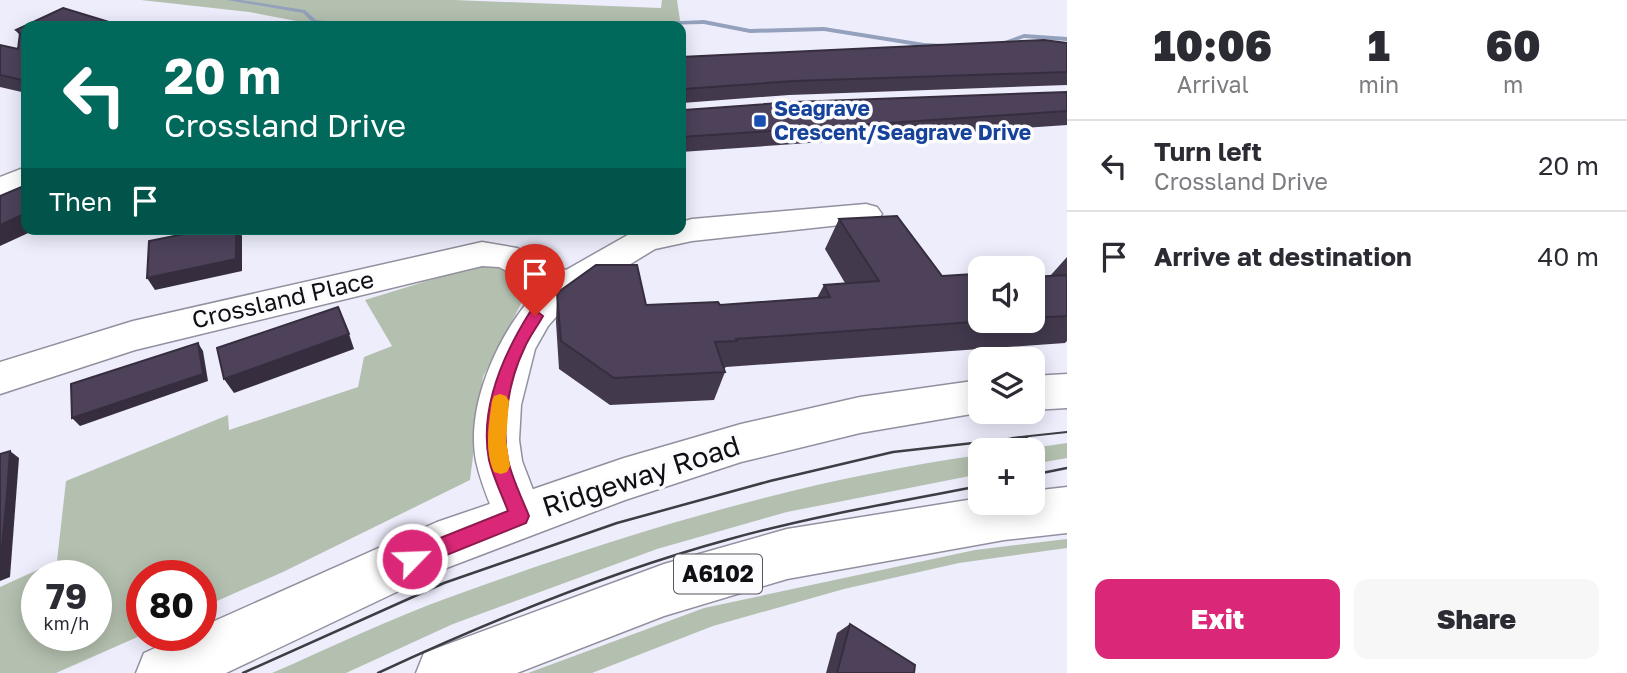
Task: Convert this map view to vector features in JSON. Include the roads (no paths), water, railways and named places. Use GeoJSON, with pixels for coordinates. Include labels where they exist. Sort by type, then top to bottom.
{"type":"FeatureCollection","features":[{"type":"Feature","properties":{"kind":"main road"},"geometry":{"type":"LineString","coordinates":[[0,188],[21,178]]}},
{"type":"Feature","properties":{"kind":"main road"},"geometry":{"type":"LineString","coordinates":[[686,231],[866,214]]}},
{"type":"Feature","properties":{"kind":"main road"},"geometry":{"type":"LineString","coordinates":[[519,516],[499,461],[497,440],[502,392],[516,348],[543,306],[565,285],[645,240],[668,235]]}},
{"type":"Feature","properties":{"kind":"main road","name":"Crossland Place"},"geometry":{"type":"LineString","coordinates":[[0,378],[133,336],[482,254],[505,256],[565,285]]}},
{"type":"Feature","properties":{"kind":"main road"},"geometry":{"type":"LineString","coordinates":[[1045,392],[1067,391]]}},
{"type":"Feature","properties":{"kind":"main road","name":"Ridgeway Road"},"geometry":{"type":"LineString","coordinates":[[164,673],[437,547],[624,479],[741,443],[860,415],[968,399]]}},
{"type":"Feature","properties":{"kind":"main road","name":"A6102"},"geometry":{"type":"LineString","coordinates":[[444,673],[664,590],[786,554],[1004,516],[1067,510]]}},
{"type":"Feature","properties":{"kind":"waterway"},"geometry":{"type":"LineString","coordinates":[[230,0],[305,12],[313,21]]}},
{"type":"Feature","properties":{"kind":"waterway"},"geometry":{"type":"LineString","coordinates":[[686,23],[704,22],[750,31],[824,29],[944,46]]}},
{"type":"Feature","properties":{"kind":"waterway"},"geometry":{"type":"LineString","coordinates":[[994,46],[1024,36],[1067,39]]}},
{"type":"Feature","properties":{"kind":"tram line"},"geometry":{"type":"LineString","coordinates":[[1012,438],[1067,432]]}},
{"type":"Feature","properties":{"kind":"tram line"},"geometry":{"type":"LineString","coordinates":[[243,673],[444,583],[617,523],[770,481],[893,452],[1027,437]]}},
{"type":"Feature","properties":{"kind":"tram line"},"geometry":{"type":"LineString","coordinates":[[1045,472],[1067,468]]}},
{"type":"Feature","properties":{"kind":"tram line"},"geometry":{"type":"LineString","coordinates":[[378,673],[551,598],[640,566],[792,523],[968,488]]}},
{"type":"Feature","properties":{"kind":"place","name":"Seagrave Crescent/Seagrave Drive"},"geometry":{"type":"Point","coordinates":[760,121]}}]}
